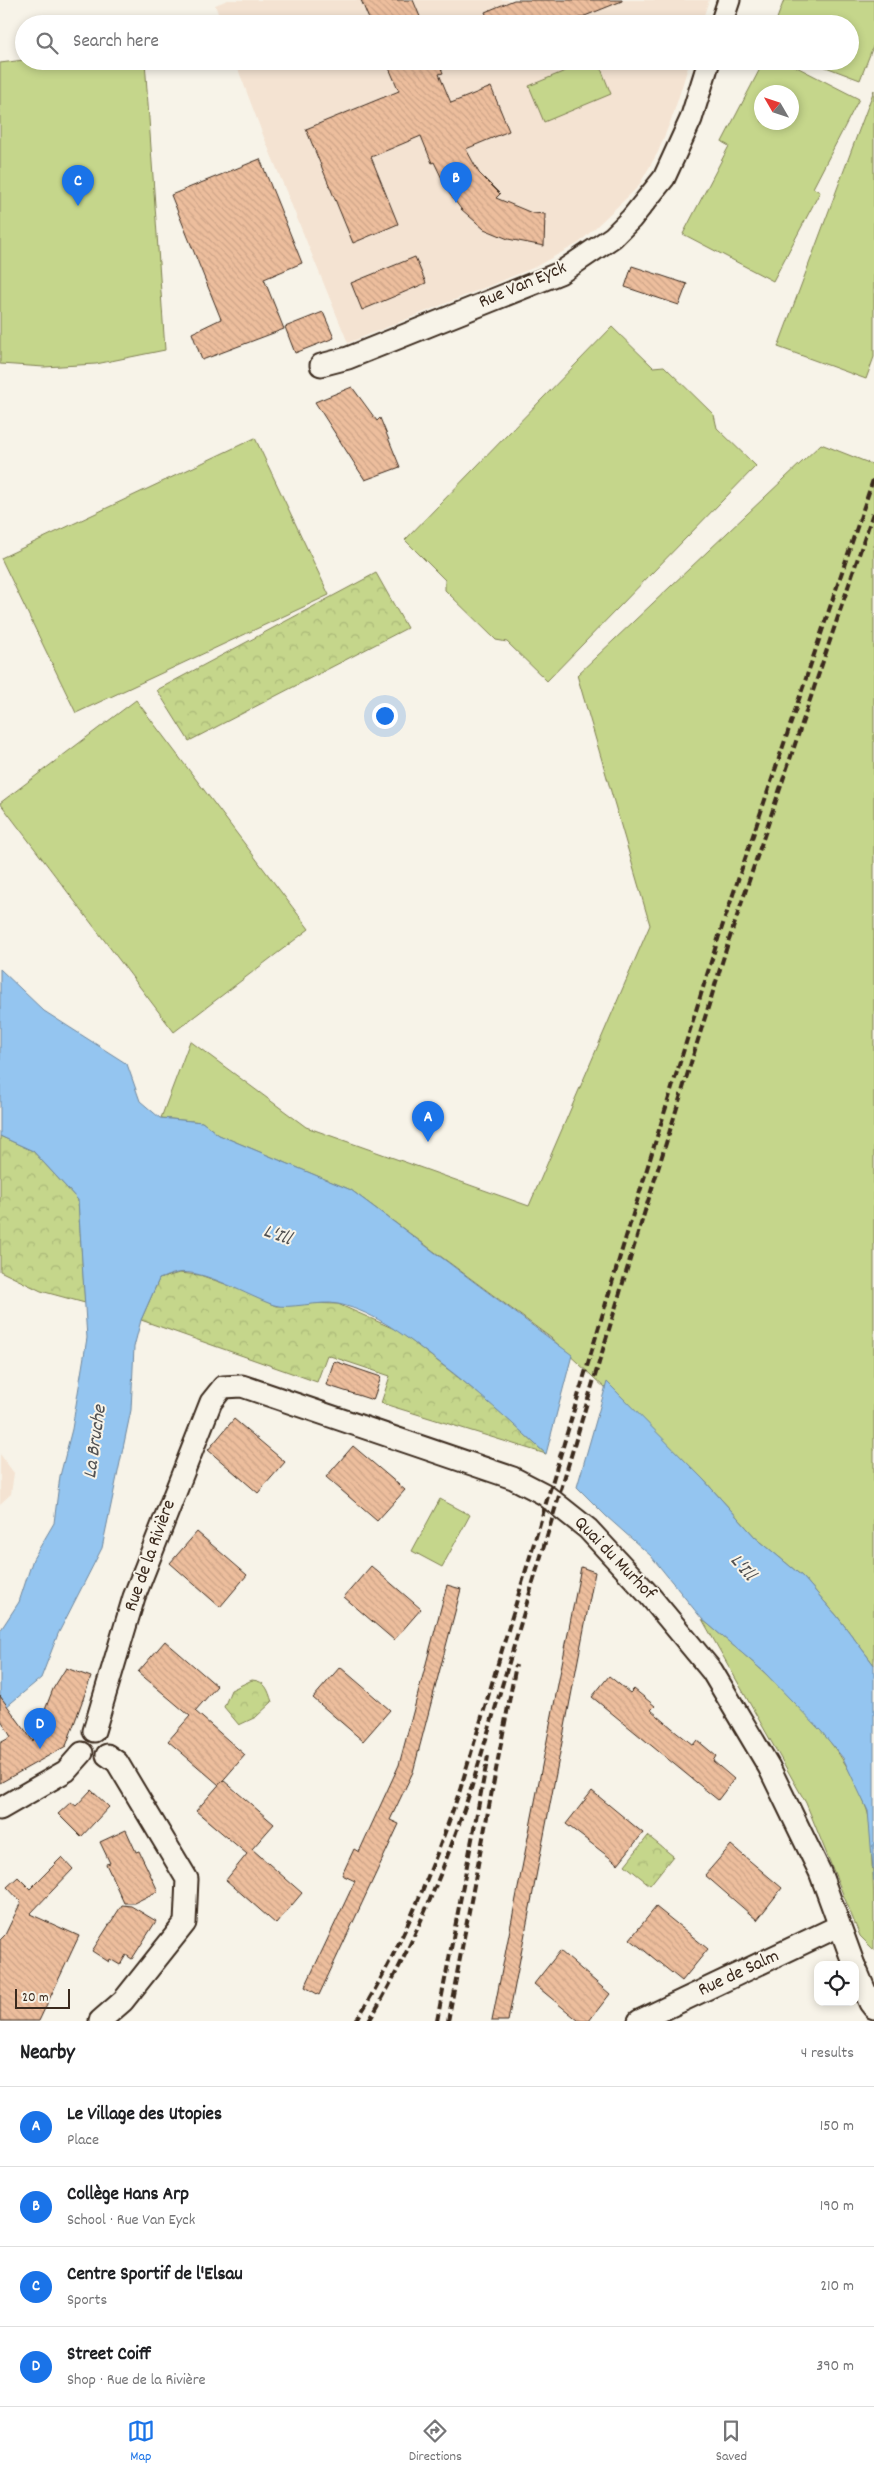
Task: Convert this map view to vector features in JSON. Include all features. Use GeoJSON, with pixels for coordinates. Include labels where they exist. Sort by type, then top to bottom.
{"type":"FeatureCollection","features":[{"type":"Feature","properties":{"kind":"street"},"geometry":{"type":"LineString","coordinates":[[724,15],[729,0]]}},
{"type":"Feature","properties":{"kind":"street","name":"Rue Van Eyck"},"geometry":{"type":"LineString","coordinates":[[322,366],[348,358],[560,273],[613,237],[631,219],[664,178],[691,119],[706,70]]}},
{"type":"Feature","properties":{"kind":"street","name":"Quai du Murhof"},"geometry":{"type":"LineString","coordinates":[[223,1387],[242,1386],[505,1475],[536,1489],[578,1521],[649,1595],[712,1671],[769,1767],[820,1872],[853,1961]]}},
{"type":"Feature","properties":{"kind":"street","name":"Rue de la Rivière"},"geometry":{"type":"LineString","coordinates":[[94,1731],[138,1588],[211,1402],[223,1387]]}},
{"type":"Feature","properties":{"kind":"street"},"geometry":{"type":"LineString","coordinates":[[0,1809],[66,1771],[82,1753],[82,1739],[94,1731],[107,1737],[110,1746],[107,1755],[94,1761],[82,1753]]}},
{"type":"Feature","properties":{"kind":"street"},"geometry":{"type":"LineString","coordinates":[[100,2021],[123,2001],[185,1923],[187,1879],[118,1762],[107,1755]]}},
{"type":"Feature","properties":{"kind":"street","name":"Rue de Salm"},"geometry":{"type":"LineString","coordinates":[[652,2018],[839,1926]]}},
{"type":"Feature","properties":{"kind":"street","name":"Quai du Murhof"},"geometry":{"type":"LineString","coordinates":[[859,1976],[870,2003],[874,2008]]}},
{"type":"Feature","properties":{"kind":"shaded area"},"geometry":{"type":"Polygon","coordinates":[[[228,0],[709,0],[704,15],[219,15],[215,5],[228,0]]]}},
{"type":"Feature","properties":{"kind":"shaded area"},"geometry":{"type":"Polygon","coordinates":[[[238,70],[687,70],[673,115],[658,152],[638,187],[579,243],[533,268],[348,343],[238,70]]]}},
{"type":"Feature","properties":{"kind":"shaded area"},"geometry":{"type":"Polygon","coordinates":[[[0,1454],[14,1473],[11,1494],[0,1504],[0,1454]]]}},
{"type":"Feature","properties":{"kind":"green space"},"geometry":{"type":"Polygon","coordinates":[[[784,0],[874,0],[874,44],[860,80],[834,70],[859,70],[859,15],[778,15],[784,0]]]}},
{"type":"Feature","properties":{"kind":"green space"},"geometry":{"type":"Polygon","coordinates":[[[15,61],[15,70],[146,70],[165,350],[96,364],[44,367],[0,364],[0,63],[15,61]]]}},
{"type":"Feature","properties":{"kind":"green space"},"geometry":{"type":"Polygon","coordinates":[[[567,70],[602,70],[611,94],[544,122],[529,86],[567,70]]]}},
{"type":"Feature","properties":{"kind":"green space"},"geometry":{"type":"Polygon","coordinates":[[[759,70],[803,70],[859,99],[813,188],[820,192],[773,281],[683,234],[729,146],[722,142],[759,70]]]}},
{"type":"Feature","properties":{"kind":"green space"},"geometry":{"type":"Polygon","coordinates":[[[874,90],[874,357],[866,379],[778,347],[874,90]]]}},
{"type":"Feature","properties":{"kind":"green space"},"geometry":{"type":"Polygon","coordinates":[[[612,327],[653,367],[664,366],[714,415],[717,428],[756,466],[547,681],[507,642],[496,640],[445,590],[445,580],[405,540],[612,327]]]}},
{"type":"Feature","properties":{"kind":"green space"},"geometry":{"type":"Polygon","coordinates":[[[255,438],[329,595],[76,713],[1,558],[255,438]]]}},
{"type":"Feature","properties":{"kind":"green space"},"geometry":{"type":"Polygon","coordinates":[[[821,444],[874,465],[874,1665],[837,1616],[803,1577],[755,1537],[703,1479],[551,1338],[351,1190],[219,1135],[202,1122],[161,1118],[190,1041],[306,1127],[529,1206],[650,925],[577,675],[821,444]]]}},
{"type":"Feature","properties":{"kind":"green space"},"geometry":{"type":"Polygon","coordinates":[[[376,573],[407,628],[189,741],[157,690],[376,573]]]}},
{"type":"Feature","properties":{"kind":"green space"},"geometry":{"type":"Polygon","coordinates":[[[136,700],[309,929],[174,1032],[0,803],[136,700]]]}},
{"type":"Feature","properties":{"kind":"green space"},"geometry":{"type":"Polygon","coordinates":[[[0,1136],[33,1151],[78,1200],[85,1303],[41,1291],[0,1271],[0,1136]]]}},
{"type":"Feature","properties":{"kind":"green space"},"geometry":{"type":"Polygon","coordinates":[[[179,1273],[200,1275],[239,1289],[276,1306],[309,1303],[338,1304],[399,1331],[487,1400],[546,1454],[381,1403],[390,1376],[327,1355],[317,1382],[141,1320],[159,1279],[179,1273]]]}},
{"type":"Feature","properties":{"kind":"green space"},"geometry":{"type":"Polygon","coordinates":[[[440,1499],[470,1515],[442,1567],[412,1551],[440,1499]]]}},
{"type":"Feature","properties":{"kind":"green space"},"geometry":{"type":"Polygon","coordinates":[[[702,1619],[798,1705],[820,1729],[839,1755],[855,1782],[867,1810],[870,1825],[874,1950],[860,1936],[806,1803],[702,1619]]]}},
{"type":"Feature","properties":{"kind":"green space"},"geometry":{"type":"Polygon","coordinates":[[[252,1680],[263,1684],[268,1690],[272,1702],[256,1717],[239,1725],[224,1707],[231,1690],[252,1680]]]}},
{"type":"Feature","properties":{"kind":"green space"},"geometry":{"type":"Polygon","coordinates":[[[648,1836],[673,1856],[650,1885],[625,1865],[648,1836]]]}},
{"type":"Feature","properties":{"kind":"water"},"geometry":{"type":"Polygon","coordinates":[[[0,969],[44,1011],[127,1064],[140,1101],[160,1118],[202,1122],[219,1135],[351,1190],[572,1355],[546,1454],[453,1373],[392,1327],[366,1313],[331,1303],[274,1305],[213,1279],[188,1273],[175,1273],[159,1279],[141,1320],[134,1347],[131,1410],[102,1548],[58,1634],[41,1678],[0,1712],[0,1631],[19,1602],[33,1559],[54,1523],[60,1476],[72,1429],[87,1338],[78,1200],[33,1151],[0,1136],[0,969]]]}},
{"type":"Feature","properties":{"kind":"water","name":"L'Ill"},"geometry":{"type":"Polygon","coordinates":[[[607,1382],[703,1479],[755,1537],[803,1577],[837,1616],[874,1665],[874,1881],[868,1811],[843,1758],[821,1731],[763,1671],[702,1619],[651,1556],[577,1487],[607,1382]]]}},
{"type":"Feature","properties":{"kind":"building"},"geometry":{"type":"Polygon","coordinates":[[[361,0],[413,0],[419,15],[367,15],[361,0]]]}},
{"type":"Feature","properties":{"kind":"building"},"geometry":{"type":"Polygon","coordinates":[[[514,0],[622,0],[587,15],[486,15],[485,12],[514,0]]]}},
{"type":"Feature","properties":{"kind":"building"},"geometry":{"type":"Polygon","coordinates":[[[390,70],[442,70],[443,73],[439,74],[451,103],[491,87],[509,131],[466,149],[479,173],[500,194],[496,198],[532,213],[545,214],[544,246],[508,239],[484,229],[461,209],[449,193],[434,162],[432,163],[421,136],[371,157],[398,224],[353,243],[306,129],[399,91],[390,70]]]}},
{"type":"Feature","properties":{"kind":"building"},"geometry":{"type":"Polygon","coordinates":[[[260,159],[302,263],[264,279],[284,329],[202,360],[192,333],[221,319],[171,195],[260,159]]]}},
{"type":"Feature","properties":{"kind":"building"},"geometry":{"type":"Polygon","coordinates":[[[415,257],[426,283],[362,310],[351,283],[415,257]]]}},
{"type":"Feature","properties":{"kind":"building"},"geometry":{"type":"Polygon","coordinates":[[[632,266],[687,284],[679,305],[625,287],[632,266]]]}},
{"type":"Feature","properties":{"kind":"building"},"geometry":{"type":"Polygon","coordinates":[[[323,312],[334,338],[295,353],[285,327],[323,312]]]}},
{"type":"Feature","properties":{"kind":"building"},"geometry":{"type":"Polygon","coordinates":[[[352,387],[377,421],[380,418],[400,467],[365,480],[315,402],[352,387]]]}},
{"type":"Feature","properties":{"kind":"building"},"geometry":{"type":"Polygon","coordinates":[[[334,1361],[381,1377],[373,1400],[326,1385],[334,1361]]]}},
{"type":"Feature","properties":{"kind":"building"},"geometry":{"type":"Polygon","coordinates":[[[234,1419],[285,1462],[258,1493],[208,1450],[234,1419]]]}},
{"type":"Feature","properties":{"kind":"building"},"geometry":{"type":"Polygon","coordinates":[[[353,1446],[405,1490],[377,1521],[326,1477],[353,1446]]]}},
{"type":"Feature","properties":{"kind":"building"},"geometry":{"type":"Polygon","coordinates":[[[197,1532],[247,1575],[220,1607],[170,1563],[197,1532]]]}},
{"type":"Feature","properties":{"kind":"building"},"geometry":{"type":"Polygon","coordinates":[[[371,1566],[421,1609],[394,1640],[344,1597],[371,1566]]]}},
{"type":"Feature","properties":{"kind":"building"},"geometry":{"type":"Polygon","coordinates":[[[581,1567],[595,1572],[508,2021],[492,2021],[581,1567]]]}},
{"type":"Feature","properties":{"kind":"building"},"geometry":{"type":"Polygon","coordinates":[[[447,1585],[461,1589],[413,1772],[390,1820],[399,1824],[319,1995],[305,1987],[355,1881],[342,1875],[354,1849],[359,1852],[399,1765],[447,1585]]]}},
{"type":"Feature","properties":{"kind":"building"},"geometry":{"type":"Polygon","coordinates":[[[165,1641],[217,1686],[195,1711],[245,1755],[219,1785],[168,1741],[190,1716],[138,1672],[165,1641]]]}},
{"type":"Feature","properties":{"kind":"building"},"geometry":{"type":"Polygon","coordinates":[[[340,1667],[390,1710],[363,1741],[313,1698],[340,1667]]]}},
{"type":"Feature","properties":{"kind":"building"},"geometry":{"type":"Polygon","coordinates":[[[66,1668],[91,1677],[66,1746],[0,1783],[0,1743],[11,1737],[0,1718],[0,1696],[33,1741],[53,1689],[66,1668]]]}},
{"type":"Feature","properties":{"kind":"building"},"geometry":{"type":"Polygon","coordinates":[[[609,1676],[630,1693],[634,1689],[655,1706],[651,1710],[693,1745],[697,1740],[716,1756],[713,1761],[734,1779],[718,1800],[592,1697],[609,1676]]]}},
{"type":"Feature","properties":{"kind":"building"},"geometry":{"type":"Polygon","coordinates":[[[223,1780],[274,1824],[252,1849],[302,1893],[276,1924],[226,1880],[247,1854],[196,1811],[223,1780]]]}},
{"type":"Feature","properties":{"kind":"building"},"geometry":{"type":"Polygon","coordinates":[[[91,1790],[109,1807],[81,1837],[58,1814],[71,1802],[76,1806],[91,1790]]]}},
{"type":"Feature","properties":{"kind":"building"},"geometry":{"type":"Polygon","coordinates":[[[592,1791],[643,1833],[618,1864],[566,1824],[592,1791]]]}},
{"type":"Feature","properties":{"kind":"building"},"geometry":{"type":"Polygon","coordinates":[[[126,1830],[136,1852],[139,1851],[158,1891],[134,1903],[124,1903],[106,1864],[110,1863],[100,1842],[126,1830]]]}},
{"type":"Feature","properties":{"kind":"building"},"geometry":{"type":"Polygon","coordinates":[[[731,1845],[782,1888],[757,1920],[705,1875],[731,1845]]]}},
{"type":"Feature","properties":{"kind":"building"},"geometry":{"type":"Polygon","coordinates":[[[62,1857],[73,1869],[30,1914],[79,1936],[39,2021],[0,2021],[0,1940],[5,1935],[21,1902],[7,1887],[18,1877],[30,1889],[62,1857]]]}},
{"type":"Feature","properties":{"kind":"building"},"geometry":{"type":"Polygon","coordinates":[[[122,1905],[131,1906],[156,1921],[132,1959],[126,1955],[120,1965],[110,1959],[109,1962],[92,1951],[122,1905]]]}},
{"type":"Feature","properties":{"kind":"building"},"geometry":{"type":"Polygon","coordinates":[[[656,1907],[708,1949],[682,1981],[630,1939],[656,1907]]]}},
{"type":"Feature","properties":{"kind":"building"},"geometry":{"type":"Polygon","coordinates":[[[560,1951],[610,1994],[589,2021],[579,2021],[534,1984],[560,1951]]]}},
{"type":"Feature","properties":{"kind":"railway"},"geometry":{"type":"LineString","coordinates":[[356,2021],[402,1937],[438,1850],[460,1790],[621,1253],[719,936],[874,477]]}},
{"type":"Feature","properties":{"kind":"railway"},"geometry":{"type":"LineString","coordinates":[[369,2021],[400,1965],[426,1908],[450,1849],[471,1789],[631,1256],[729,940],[874,510]]}},
{"type":"Feature","properties":{"kind":"railway"},"geometry":{"type":"LineString","coordinates":[[448,2021],[516,1665]]}},
{"type":"Feature","properties":{"kind":"railway"},"geometry":{"type":"LineString","coordinates":[[437,2021],[488,1756]]}},
{"type":"Feature","properties":{"kind":"place","name":"Collège Hans Arp"},"geometry":{"type":"Point","coordinates":[456,203]}},
{"type":"Feature","properties":{"kind":"place","name":"Centre Sportif de l'Elsau"},"geometry":{"type":"Point","coordinates":[78,206]}},
{"type":"Feature","properties":{"kind":"place","name":"Le Village des Utopies"},"geometry":{"type":"Point","coordinates":[428,1142]}},
{"type":"Feature","properties":{"kind":"place","name":"Street Coiff"},"geometry":{"type":"Point","coordinates":[40,1749]}},
{"type":"Feature","properties":{"kind":"water label","name":"La Bruche"},"geometry":{"type":"Point","coordinates":[96,1442]}}]}
